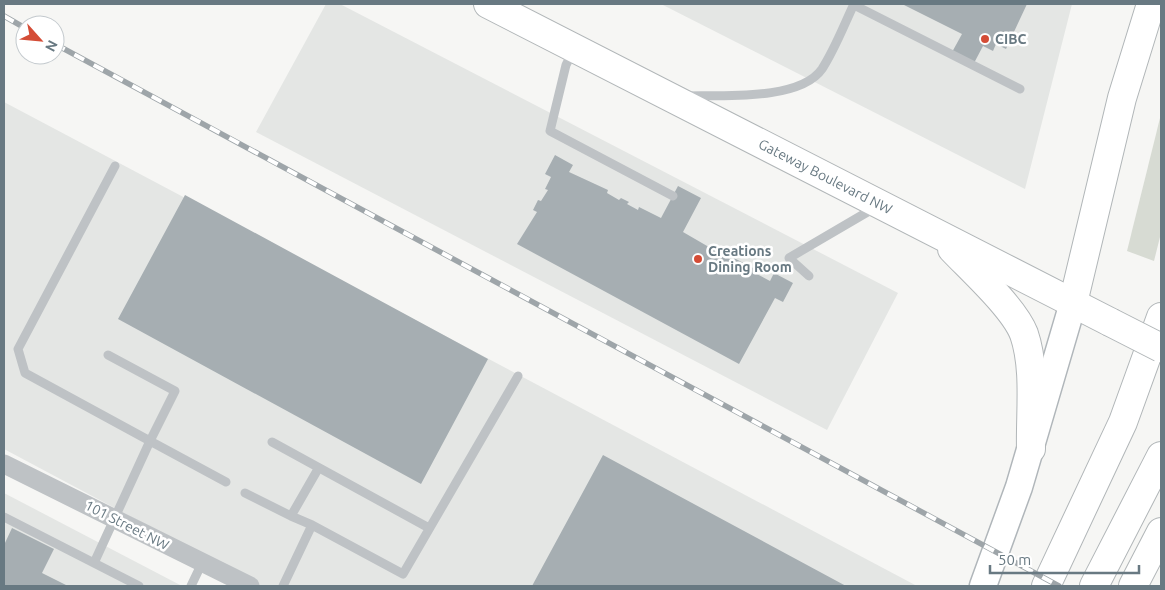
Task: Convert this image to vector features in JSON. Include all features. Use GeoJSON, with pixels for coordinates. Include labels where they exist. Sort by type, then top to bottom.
{"type":"FeatureCollection","features":[{"type":"Feature","properties":{"kind":"highway","name":"Gateway Boulevard NW"},"geometry":{"type":"LineString","coordinates":[[488,4],[1161,348]]}},
{"type":"Feature","properties":{"kind":"highway"},"geometry":{"type":"LineString","coordinates":[[1073,304],[1122,98],[1138,40],[1151,4]]}},
{"type":"Feature","properties":{"kind":"highway"},"geometry":{"type":"LineString","coordinates":[[939,235],[1001,302],[1023,334],[1030,372],[1031,449]]}},
{"type":"Feature","properties":{"kind":"highway"},"geometry":{"type":"LineString","coordinates":[[1046,586],[1123,422],[1161,317]]}},
{"type":"Feature","properties":{"kind":"highway"},"geometry":{"type":"LineString","coordinates":[[1094,586],[1161,456]]}},
{"type":"Feature","properties":{"kind":"highway"},"geometry":{"type":"LineString","coordinates":[[1133,586],[1161,532]]}},
{"type":"Feature","properties":{"kind":"main road"},"geometry":{"type":"LineString","coordinates":[[983,586],[997,553],[1031,449],[1073,304]]}},
{"type":"Feature","properties":{"kind":"street","name":"101 Street NW"},"geometry":{"type":"LineString","coordinates":[[4,464],[250,586]]}},
{"type":"Feature","properties":{"kind":"lane"},"geometry":{"type":"LineString","coordinates":[[669,97],[779,91],[813,78],[826,60],[854,4],[1020,89]]}},
{"type":"Feature","properties":{"kind":"lane"},"geometry":{"type":"LineString","coordinates":[[1138,40],[1141,4]]}},
{"type":"Feature","properties":{"kind":"lane"},"geometry":{"type":"LineString","coordinates":[[574,49],[566,66],[550,131],[673,196]]}},
{"type":"Feature","properties":{"kind":"lane"},"geometry":{"type":"LineString","coordinates":[[115,166],[18,349],[25,373],[226,482]]}},
{"type":"Feature","properties":{"kind":"lane"},"geometry":{"type":"LineString","coordinates":[[809,276],[789,258],[880,205]]}},
{"type":"Feature","properties":{"kind":"lane"},"geometry":{"type":"LineString","coordinates":[[94,563],[175,391],[108,355]]}},
{"type":"Feature","properties":{"kind":"lane"},"geometry":{"type":"LineString","coordinates":[[245,493],[312,525],[402,574],[518,376]]}},
{"type":"Feature","properties":{"kind":"lane"},"geometry":{"type":"LineString","coordinates":[[272,442],[318,469],[429,528]]}},
{"type":"Feature","properties":{"kind":"lane"},"geometry":{"type":"LineString","coordinates":[[291,516],[318,469]]}},
{"type":"Feature","properties":{"kind":"lane"},"geometry":{"type":"LineString","coordinates":[[4,517],[140,586]]}},
{"type":"Feature","properties":{"kind":"lane"},"geometry":{"type":"LineString","coordinates":[[283,586],[312,525]]}},
{"type":"Feature","properties":{"kind":"lane"},"geometry":{"type":"LineString","coordinates":[[191,586],[202,562]]}},
{"type":"Feature","properties":{"kind":"shaded area"},"geometry":{"type":"Polygon","coordinates":[[[326,4],[340,4],[898,293],[827,430],[256,132],[326,4]]]}},
{"type":"Feature","properties":{"kind":"shaded area"},"geometry":{"type":"Polygon","coordinates":[[[661,4],[1072,4],[1025,189],[661,4]]]}},
{"type":"Feature","properties":{"kind":"shaded area"},"geometry":{"type":"Polygon","coordinates":[[[4,102],[917,586],[261,586],[4,449],[4,102]]]}},
{"type":"Feature","properties":{"kind":"shaded area"},"geometry":{"type":"Polygon","coordinates":[[[1161,114],[1161,233],[1154,261],[1127,251],[1161,114]]]}},
{"type":"Feature","properties":{"kind":"shaded area"},"geometry":{"type":"Polygon","coordinates":[[[4,493],[182,586],[4,586],[4,493]]]}},
{"type":"Feature","properties":{"kind":"building","name":"CIBC"},"geometry":{"type":"Polygon","coordinates":[[[902,4],[1027,4],[1006,49],[996,44],[993,51],[983,46],[973,65],[951,54],[962,34],[902,4]]]}},
{"type":"Feature","properties":{"kind":"building"},"geometry":{"type":"Polygon","coordinates":[[[555,155],[573,165],[569,172],[608,190],[607,193],[619,200],[621,198],[629,202],[627,204],[638,210],[639,207],[661,218],[678,186],[701,198],[683,232],[733,261],[734,258],[757,270],[755,273],[770,281],[774,273],[793,283],[783,302],[775,298],[739,364],[517,244],[537,212],[533,210],[538,200],[541,201],[548,190],[545,189],[551,177],[545,174],[555,155]]]}},
{"type":"Feature","properties":{"kind":"building"},"geometry":{"type":"Polygon","coordinates":[[[185,195],[488,359],[421,484],[118,319],[185,195]]]}},
{"type":"Feature","properties":{"kind":"building"},"geometry":{"type":"Polygon","coordinates":[[[603,455],[846,586],[532,586],[603,455]]]}},
{"type":"Feature","properties":{"kind":"building"},"geometry":{"type":"Polygon","coordinates":[[[12,528],[54,549],[42,573],[68,586],[4,586],[4,545],[12,528]]]}},
{"type":"Feature","properties":{"kind":"railway"},"geometry":{"type":"LineString","coordinates":[[4,16],[15,22]]}},
{"type":"Feature","properties":{"kind":"railway"},"geometry":{"type":"LineString","coordinates":[[65,49],[1059,586]]}},
{"type":"Feature","properties":{"kind":"place","name":"CIBC"},"geometry":{"type":"Point","coordinates":[985,39]}},
{"type":"Feature","properties":{"kind":"place","name":"Creations Dining Room"},"geometry":{"type":"Point","coordinates":[698,259]}}]}
